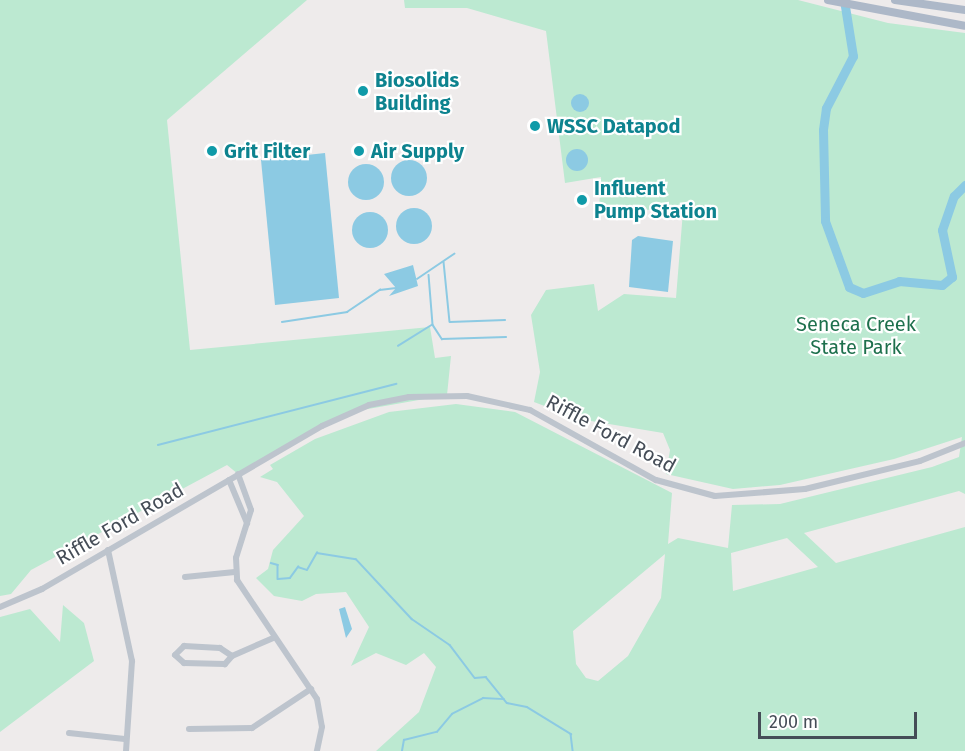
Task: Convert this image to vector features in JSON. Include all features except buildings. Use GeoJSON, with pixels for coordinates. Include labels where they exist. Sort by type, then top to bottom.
{"type":"FeatureCollection","features":[{"type":"Feature","properties":{"kind":"main road"},"geometry":{"type":"LineString","coordinates":[[828,0],[965,26]]}},
{"type":"Feature","properties":{"kind":"main road"},"geometry":{"type":"LineString","coordinates":[[895,0],[965,10]]}},
{"type":"Feature","properties":{"kind":"street","name":"Riffle Ford Road"},"geometry":{"type":"LineString","coordinates":[[0,607],[108,550],[238,474],[351,412],[429,395],[475,397],[530,410],[656,480],[715,496],[805,489],[920,461],[965,443]]}},
{"type":"Feature","properties":{"kind":"street"},"geometry":{"type":"LineString","coordinates":[[238,474],[251,500],[235,572],[273,638],[311,689],[321,710],[317,751]]}},
{"type":"Feature","properties":{"kind":"street"},"geometry":{"type":"LineString","coordinates":[[229,480],[247,523]]}},
{"type":"Feature","properties":{"kind":"street"},"geometry":{"type":"LineString","coordinates":[[108,550],[132,661],[126,751]]}},
{"type":"Feature","properties":{"kind":"street"},"geometry":{"type":"LineString","coordinates":[[185,577],[235,572]]}},
{"type":"Feature","properties":{"kind":"street"},"geometry":{"type":"LineString","coordinates":[[232,656],[220,648],[192,647],[180,647],[175,655],[184,663],[225,664],[232,656],[273,638]]}},
{"type":"Feature","properties":{"kind":"street"},"geometry":{"type":"LineString","coordinates":[[189,729],[252,728],[311,689]]}},
{"type":"Feature","properties":{"kind":"street"},"geometry":{"type":"LineString","coordinates":[[69,733],[125,739]]}},
{"type":"Feature","properties":{"kind":"green space"},"geometry":{"type":"Polygon","coordinates":[[[0,0],[307,0],[167,120],[190,350],[430,327],[435,358],[451,356],[447,395],[351,412],[238,474],[227,465],[31,570],[11,594],[0,596],[0,0]]]}},
{"type":"Feature","properties":{"kind":"green space","name":"Seneca Creek State Park"},"geometry":{"type":"Polygon","coordinates":[[[404,0],[798,0],[888,23],[965,33],[965,494],[959,491],[804,533],[836,563],[965,527],[965,751],[376,751],[419,712],[436,667],[424,653],[406,665],[376,653],[351,666],[369,627],[346,592],[316,594],[302,601],[274,596],[256,578],[268,569],[273,550],[304,516],[277,482],[260,477],[273,469],[270,465],[315,439],[389,412],[456,404],[515,412],[672,493],[668,544],[678,538],[728,548],[732,505],[780,504],[932,467],[959,457],[962,437],[894,459],[780,485],[733,489],[666,474],[670,450],[663,433],[579,419],[534,402],[540,372],[531,315],[546,290],[594,284],[598,311],[624,294],[676,298],[683,211],[599,208],[601,177],[565,183],[546,31],[467,8],[405,8],[404,0]],[[787,538],[731,553],[733,591],[818,567],[787,538]],[[665,554],[573,631],[576,664],[586,678],[598,681],[628,656],[661,598],[665,554]]]}},
{"type":"Feature","properties":{"kind":"green space"},"geometry":{"type":"Polygon","coordinates":[[[63,605],[84,623],[94,661],[0,732],[0,617],[30,609],[60,642],[63,605]]]}},
{"type":"Feature","properties":{"kind":"water"},"geometry":{"type":"Polygon","coordinates":[[[580,94],[586,97],[589,103],[586,109],[580,112],[574,109],[571,103],[574,97],[580,94]]]}},
{"type":"Feature","properties":{"kind":"water"},"geometry":{"type":"Polygon","coordinates":[[[577,149],[585,152],[588,160],[585,168],[577,171],[569,168],[566,160],[569,152],[577,149]]]}},
{"type":"Feature","properties":{"kind":"water"},"geometry":{"type":"Polygon","coordinates":[[[325,153],[339,298],[275,305],[261,160],[325,153]]]}},
{"type":"Feature","properties":{"kind":"water"},"geometry":{"type":"Polygon","coordinates":[[[409,160],[422,165],[427,178],[422,191],[409,196],[396,191],[391,178],[396,165],[409,160]]]}},
{"type":"Feature","properties":{"kind":"water"},"geometry":{"type":"Polygon","coordinates":[[[366,164],[379,169],[384,182],[379,195],[366,200],[353,195],[348,182],[353,169],[366,164]]]}},
{"type":"Feature","properties":{"kind":"water"},"geometry":{"type":"Polygon","coordinates":[[[414,208],[427,213],[432,226],[427,239],[414,244],[401,239],[396,226],[401,213],[414,208]]]}},
{"type":"Feature","properties":{"kind":"water"},"geometry":{"type":"Polygon","coordinates":[[[370,212],[383,217],[388,230],[383,243],[370,248],[357,243],[352,230],[357,217],[370,212]]]}},
{"type":"Feature","properties":{"kind":"water"},"geometry":{"type":"Polygon","coordinates":[[[638,236],[673,241],[668,292],[629,287],[632,240],[638,236]]]}},
{"type":"Feature","properties":{"kind":"water"},"geometry":{"type":"Polygon","coordinates":[[[413,265],[418,286],[389,296],[396,288],[384,274],[413,265]]]}},
{"type":"Feature","properties":{"kind":"water"},"geometry":{"type":"Polygon","coordinates":[[[345,607],[352,629],[346,638],[339,609],[345,607]]]}},
{"type":"Feature","properties":{"kind":"waterway"},"geometry":{"type":"LineString","coordinates":[[844,0],[853,56],[826,108],[823,130],[825,221],[849,287],[863,293],[899,281],[942,285],[952,277],[942,230],[954,196],[965,185]]}},
{"type":"Feature","properties":{"kind":"waterway"},"geometry":{"type":"LineString","coordinates":[[417,279],[454,254]]}},
{"type":"Feature","properties":{"kind":"waterway"},"geometry":{"type":"LineString","coordinates":[[444,262],[450,322],[505,320]]}},
{"type":"Feature","properties":{"kind":"waterway"},"geometry":{"type":"LineString","coordinates":[[429,275],[433,325],[442,339],[506,337]]}},
{"type":"Feature","properties":{"kind":"waterway"},"geometry":{"type":"LineString","coordinates":[[282,322],[347,312],[380,290],[396,288]]}},
{"type":"Feature","properties":{"kind":"waterway"},"geometry":{"type":"LineString","coordinates":[[398,346],[432,325]]}},
{"type":"Feature","properties":{"kind":"waterway"},"geometry":{"type":"LineString","coordinates":[[158,445],[396,384]]}},
{"type":"Feature","properties":{"kind":"waterway"},"geometry":{"type":"LineString","coordinates":[[271,563],[278,565],[278,579],[290,578],[298,567],[307,570],[317,553],[356,559],[412,619],[450,645],[475,678],[486,677],[507,703],[527,707],[571,734],[573,751]]}},
{"type":"Feature","properties":{"kind":"waterway"},"geometry":{"type":"LineString","coordinates":[[402,751],[404,740],[437,732],[452,714],[483,698],[504,699]]}},
{"type":"Feature","properties":{"kind":"place","name":"Biosolids Building"},"geometry":{"type":"Point","coordinates":[363,91]}},
{"type":"Feature","properties":{"kind":"place","name":"WSSC Datapod"},"geometry":{"type":"Point","coordinates":[535,126]}},
{"type":"Feature","properties":{"kind":"place","name":"Grit Filter"},"geometry":{"type":"Point","coordinates":[212,151]}},
{"type":"Feature","properties":{"kind":"place","name":"Air Supply"},"geometry":{"type":"Point","coordinates":[359,151]}},
{"type":"Feature","properties":{"kind":"place","name":"Influent Pump Station"},"geometry":{"type":"Point","coordinates":[582,200]}}]}
